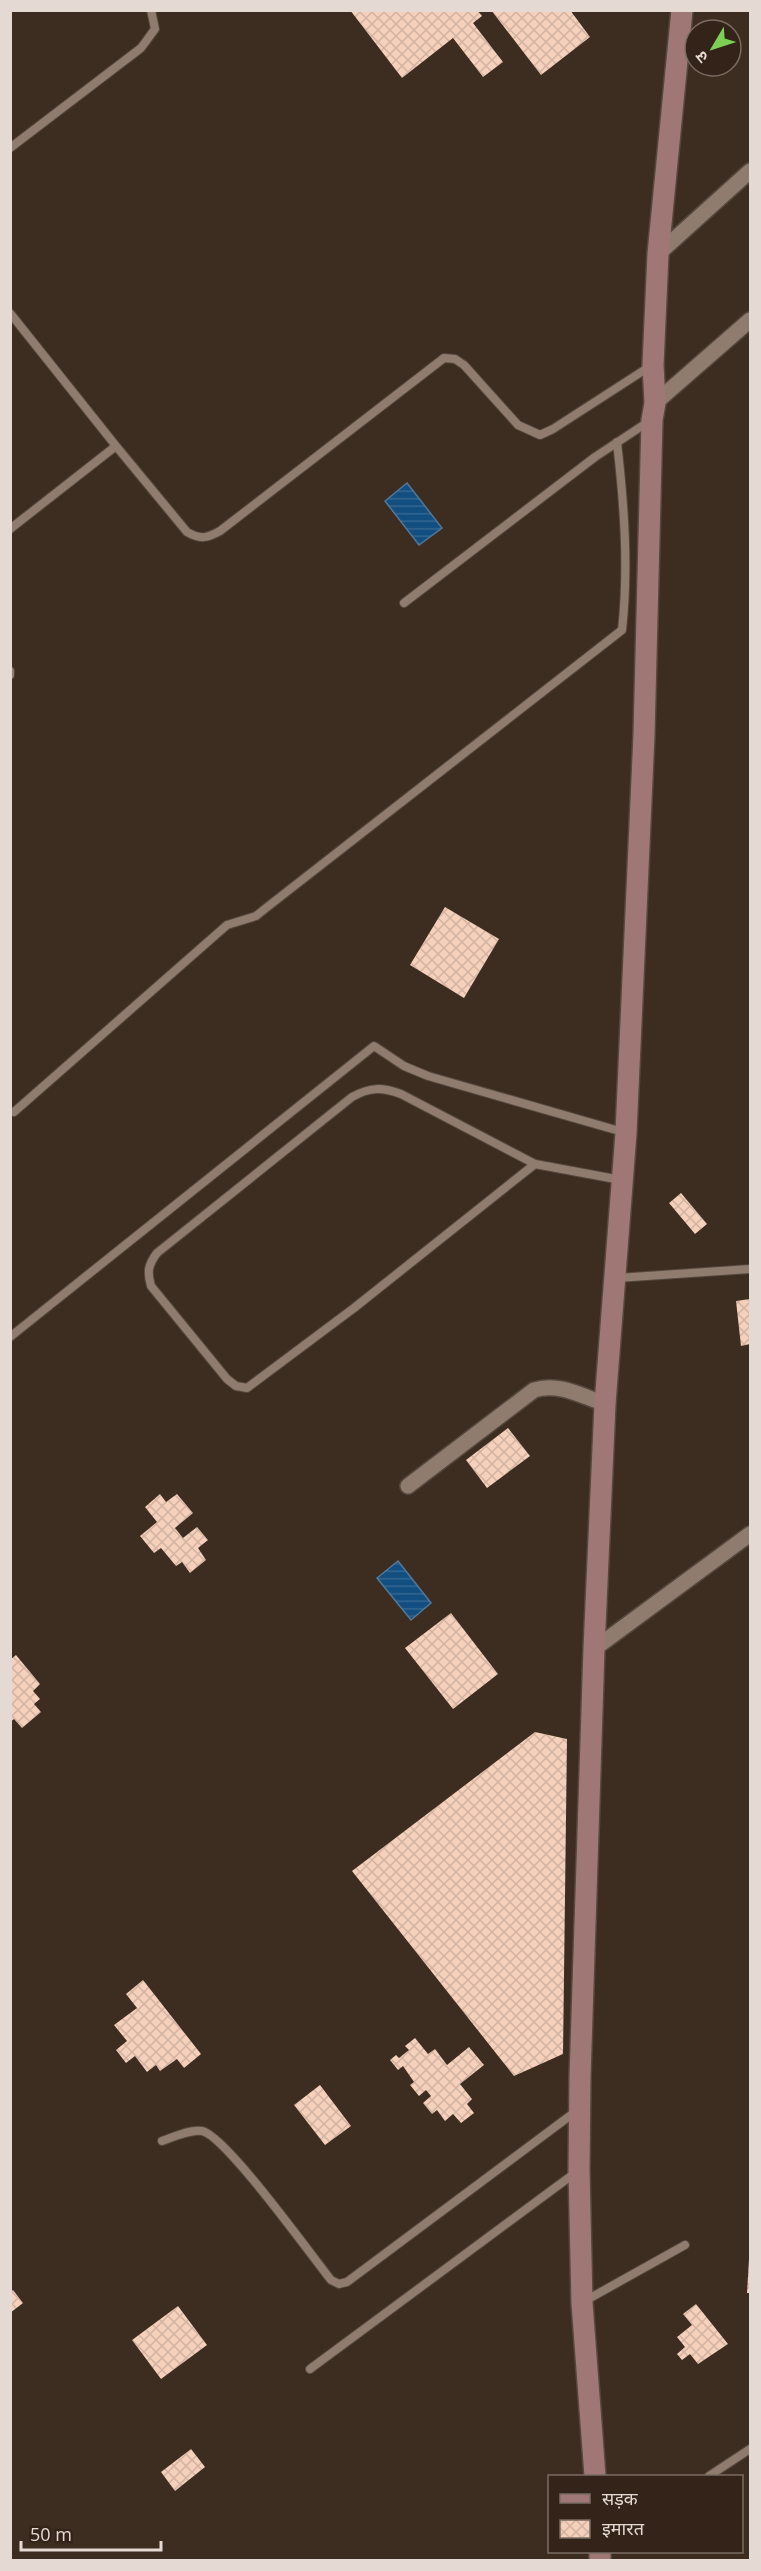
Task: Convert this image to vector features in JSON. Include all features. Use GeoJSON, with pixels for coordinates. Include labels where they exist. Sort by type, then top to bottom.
{"type":"FeatureCollection","features":[{"type":"Feature","properties":{"kind":"main road"},"geometry":{"type":"LineString","coordinates":[[595,2475],[582,2303],[579,2170],[594,1649],[605,1404],[626,1133],[644,735],[658,254],[682,10]]}},
{"type":"Feature","properties":{"kind":"street"},"geometry":{"type":"LineString","coordinates":[[658,254],[750,171]]}},
{"type":"Feature","properties":{"kind":"street"},"geometry":{"type":"LineString","coordinates":[[653,412],[750,320]]}},
{"type":"Feature","properties":{"kind":"street"},"geometry":{"type":"LineString","coordinates":[[408,1486],[534,1390],[546,1386],[559,1388],[605,1404]]}},
{"type":"Feature","properties":{"kind":"street"},"geometry":{"type":"LineString","coordinates":[[594,1649],[750,1534]]}},
{"type":"Feature","properties":{"kind":"lane"},"geometry":{"type":"LineString","coordinates":[[10,148],[141,48],[155,29],[151,10]]}},
{"type":"Feature","properties":{"kind":"lane"},"geometry":{"type":"LineString","coordinates":[[10,313],[187,532],[197,538],[207,538],[220,531],[444,358],[455,358],[464,365],[518,425],[540,435],[653,365]]}},
{"type":"Feature","properties":{"kind":"lane"},"geometry":{"type":"LineString","coordinates":[[404,603],[617,442],[653,412]]}},
{"type":"Feature","properties":{"kind":"lane"},"geometry":{"type":"LineString","coordinates":[[14,1112],[227,925],[261,912],[622,630],[625,601],[625,513],[617,442]]}},
{"type":"Feature","properties":{"kind":"lane"},"geometry":{"type":"LineString","coordinates":[[10,529],[116,446]]}},
{"type":"Feature","properties":{"kind":"lane"},"geometry":{"type":"LineString","coordinates":[[10,1337],[374,1046],[404,1066],[429,1076],[626,1133]]}},
{"type":"Feature","properties":{"kind":"lane"},"geometry":{"type":"LineString","coordinates":[[535,1164],[354,1308],[247,1388],[236,1386],[227,1379],[151,1286],[148,1274],[150,1263],[157,1253],[352,1097],[367,1089],[385,1088],[401,1094],[535,1164],[622,1181]]}},
{"type":"Feature","properties":{"kind":"lane"},"geometry":{"type":"LineString","coordinates":[[615,1278],[750,1269]]}},
{"type":"Feature","properties":{"kind":"lane"},"geometry":{"type":"LineString","coordinates":[[162,2141],[191,2131],[201,2130],[212,2134],[243,2167],[331,2280],[339,2284],[347,2282],[579,2110]]}},
{"type":"Feature","properties":{"kind":"lane"},"geometry":{"type":"LineString","coordinates":[[310,2369],[579,2170]]}},
{"type":"Feature","properties":{"kind":"lane"},"geometry":{"type":"LineString","coordinates":[[582,2303],[685,2245]]}},
{"type":"Feature","properties":{"kind":"lane"},"geometry":{"type":"LineString","coordinates":[[711,2475],[750,2449]]}},
{"type":"Feature","properties":{"kind":"water"},"geometry":{"type":"Polygon","coordinates":[[[407,483],[442,528],[419,545],[385,501],[407,483]]]}},
{"type":"Feature","properties":{"kind":"water"},"geometry":{"type":"Polygon","coordinates":[[[398,1561],[431,1603],[411,1620],[377,1578],[398,1561]]]}},
{"type":"Feature","properties":{"kind":"building"},"geometry":{"type":"Polygon","coordinates":[[[350,10],[477,10],[482,16],[473,23],[503,62],[483,77],[453,38],[402,78],[350,10]]]}},
{"type":"Feature","properties":{"kind":"building"},"geometry":{"type":"Polygon","coordinates":[[[491,10],[570,10],[590,37],[541,75],[491,10]]]}},
{"type":"Feature","properties":{"kind":"building"},"geometry":{"type":"Polygon","coordinates":[[[445,907],[499,939],[464,998],[410,965],[445,907]]]}},
{"type":"Feature","properties":{"kind":"building"},"geometry":{"type":"Polygon","coordinates":[[[681,1193],[707,1224],[695,1234],[669,1203],[681,1193]]]}},
{"type":"Feature","properties":{"kind":"building"},"geometry":{"type":"Polygon","coordinates":[[[750,1299],[750,1344],[741,1346],[736,1301],[750,1299]]]}},
{"type":"Feature","properties":{"kind":"building"},"geometry":{"type":"Polygon","coordinates":[[[508,1428],[530,1456],[487,1488],[466,1460],[508,1428]]]}},
{"type":"Feature","properties":{"kind":"building"},"geometry":{"type":"Polygon","coordinates":[[[160,1494],[166,1502],[177,1494],[193,1513],[175,1528],[183,1538],[197,1527],[208,1540],[198,1548],[206,1560],[190,1573],[182,1562],[176,1566],[161,1548],[154,1553],[140,1536],[157,1522],[145,1507],[160,1494]]]}},
{"type":"Feature","properties":{"kind":"building"},"geometry":{"type":"Polygon","coordinates":[[[451,1613],[498,1674],[453,1709],[405,1648],[451,1613]]]}},
{"type":"Feature","properties":{"kind":"building"},"geometry":{"type":"Polygon","coordinates":[[[16,1655],[40,1684],[33,1691],[40,1699],[34,1704],[41,1712],[22,1728],[14,1719],[10,1722],[10,1660],[16,1655]]]}},
{"type":"Feature","properties":{"kind":"building"},"geometry":{"type":"Polygon","coordinates":[[[535,1732],[567,1739],[563,2054],[514,2076],[352,1871],[535,1732]]]}},
{"type":"Feature","properties":{"kind":"building"},"geometry":{"type":"Polygon","coordinates":[[[143,1980],[201,2054],[184,2068],[177,2059],[160,2071],[156,2065],[147,2072],[135,2056],[126,2063],[116,2050],[127,2041],[114,2025],[137,2008],[126,1994],[143,1980]]]}},
{"type":"Feature","properties":{"kind":"building"},"geometry":{"type":"Polygon","coordinates":[[[415,2038],[428,2054],[435,2049],[447,2065],[469,2047],[484,2065],[460,2084],[472,2099],[467,2104],[474,2113],[461,2123],[453,2114],[445,2121],[437,2110],[432,2114],[423,2103],[431,2096],[426,2090],[419,2096],[410,2085],[414,2082],[403,2066],[398,2070],[390,2060],[396,2055],[399,2058],[409,2050],[405,2046],[415,2038]]]}},
{"type":"Feature","properties":{"kind":"building"},"geometry":{"type":"Polygon","coordinates":[[[320,2085],[351,2126],[325,2145],[294,2105],[320,2085]]]}},
{"type":"Feature","properties":{"kind":"building"},"geometry":{"type":"Polygon","coordinates":[[[749,2259],[750,2293],[747,2293],[749,2259]]]}},
{"type":"Feature","properties":{"kind":"building"},"geometry":{"type":"Polygon","coordinates":[[[13,2290],[23,2303],[10,2313],[10,2292],[13,2290]]]}},
{"type":"Feature","properties":{"kind":"building"},"geometry":{"type":"Polygon","coordinates":[[[696,2304],[728,2344],[698,2364],[690,2354],[682,2360],[677,2354],[685,2347],[677,2337],[692,2325],[683,2314],[696,2304]]]}},
{"type":"Feature","properties":{"kind":"building"},"geometry":{"type":"Polygon","coordinates":[[[178,2306],[207,2345],[161,2379],[132,2340],[178,2306]]]}},
{"type":"Feature","properties":{"kind":"building"},"geometry":{"type":"Polygon","coordinates":[[[191,2449],[205,2467],[175,2491],[161,2472],[191,2449]]]}}]}
